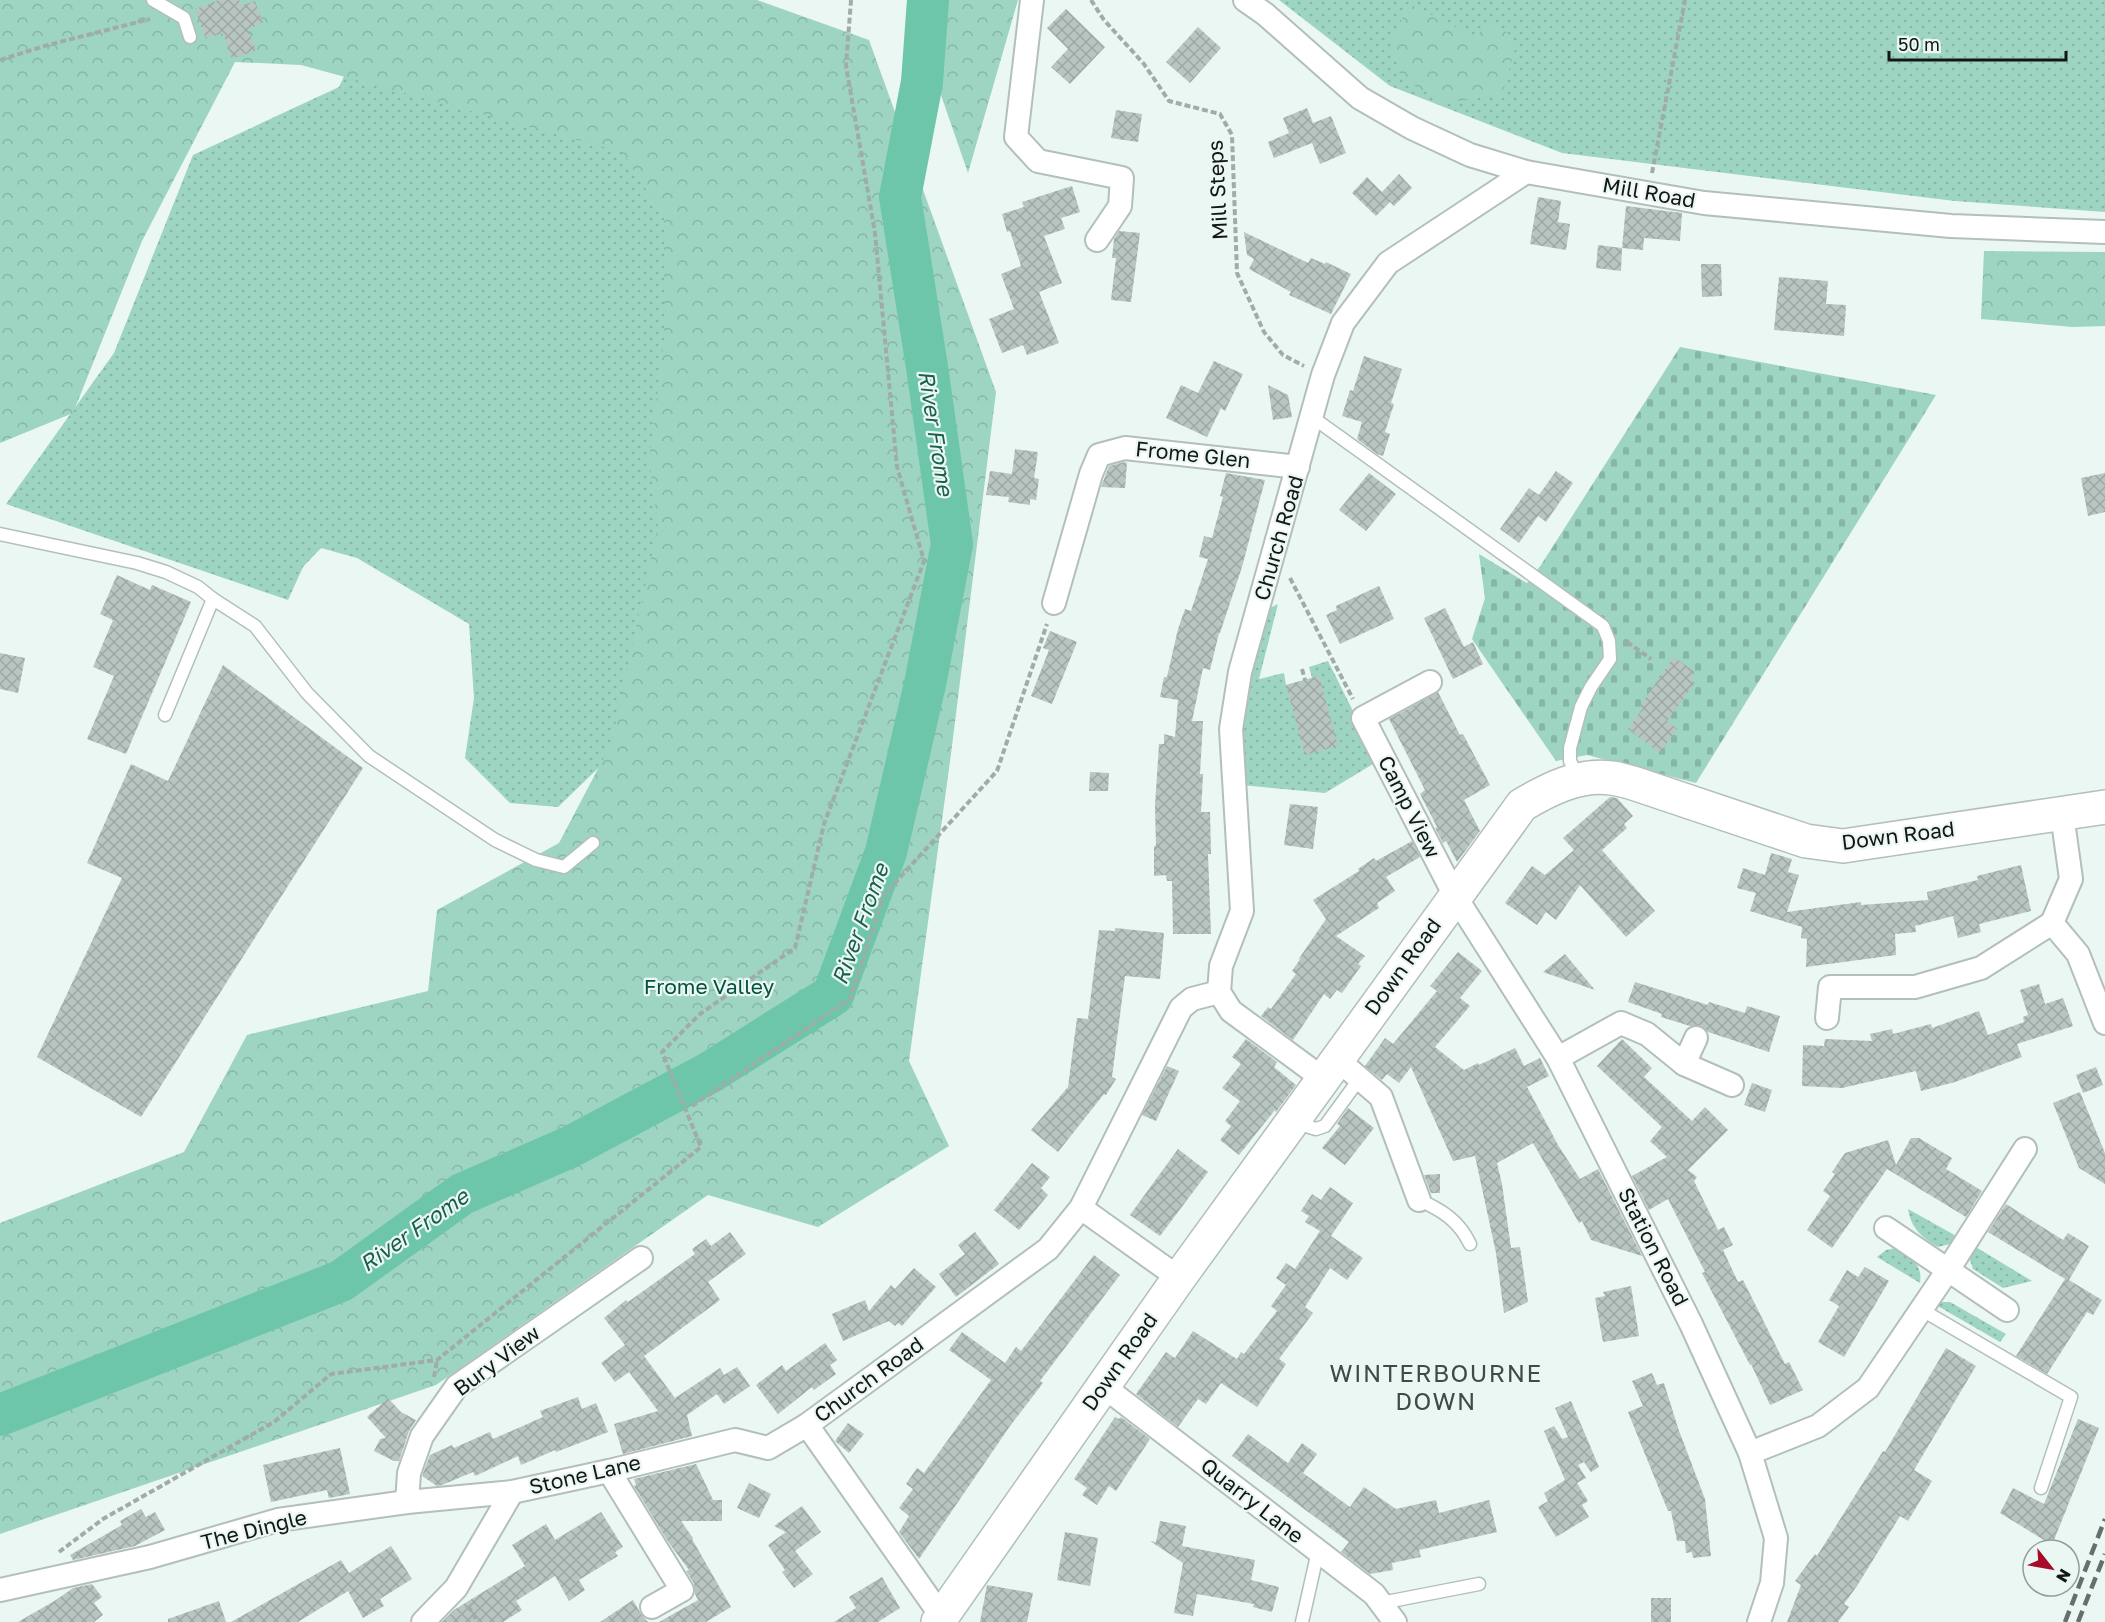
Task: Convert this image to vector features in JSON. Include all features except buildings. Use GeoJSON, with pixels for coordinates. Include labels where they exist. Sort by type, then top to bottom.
{"type":"FeatureCollection","features":[{"type":"Feature","properties":{"kind":"street"},"geometry":{"type":"LineString","coordinates":[[1032,0],[1016,137],[1038,161],[1122,178],[1120,206],[1097,240]]}},
{"type":"Feature","properties":{"kind":"street","name":"Mill Road"},"geometry":{"type":"LineString","coordinates":[[1245,0],[1360,98],[1412,128],[1470,155],[1526,172],[1704,203],[1951,226],[2105,232]]}},
{"type":"Feature","properties":{"kind":"street","name":"Church Road"},"geometry":{"type":"LineString","coordinates":[[941,1620],[807,1425],[1048,1249],[1081,1208],[1181,1008],[1192,999],[1219,992],[1221,966],[1242,911],[1231,729],[1240,672],[1269,584],[1274,555],[1323,375],[1343,323],[1388,263],[1526,172]]}},
{"type":"Feature","properties":{"kind":"street","name":"Frome Glen"},"geometry":{"type":"LineString","coordinates":[[1054,603],[1091,474],[1099,455],[1125,448],[1298,467]]}},
{"type":"Feature","properties":{"kind":"street"},"geometry":{"type":"LineString","coordinates":[[1363,718],[1430,682]]}},
{"type":"Feature","properties":{"kind":"street","name":"Camp View"},"geometry":{"type":"LineString","coordinates":[[1363,718],[1455,896]]}},
{"type":"Feature","properties":{"kind":"street","name":"Down Road"},"geometry":{"type":"LineString","coordinates":[[941,1620],[1103,1386],[1292,1121],[1340,1072],[1455,896],[1522,805],[1552,787],[1580,780],[1611,777],[1806,841],[1844,846],[2105,807]]}},
{"type":"Feature","properties":{"kind":"street"},"geometry":{"type":"LineString","coordinates":[[1827,1018],[1830,987],[1915,987],[1981,968],[2052,923],[2071,879],[2062,814]]}},
{"type":"Feature","properties":{"kind":"street","name":"Station Road"},"geometry":{"type":"LineString","coordinates":[[1455,896],[1558,1058],[1691,1324],[1750,1453],[1776,1538],[1772,1583],[1759,1622]]}},
{"type":"Feature","properties":{"kind":"street"},"geometry":{"type":"LineString","coordinates":[[2052,923],[2078,954],[2105,1023]]}},
{"type":"Feature","properties":{"kind":"street"},"geometry":{"type":"LineString","coordinates":[[1219,992],[1231,1011],[1381,1096],[1419,1200]]}},
{"type":"Feature","properties":{"kind":"street"},"geometry":{"type":"LineString","coordinates":[[1558,1058],[1621,1023],[1647,1034],[1684,1064],[1732,1085]]}},
{"type":"Feature","properties":{"kind":"street"},"geometry":{"type":"LineString","coordinates":[[1684,1064],[1696,1038]]}},
{"type":"Feature","properties":{"kind":"street"},"geometry":{"type":"LineString","coordinates":[[1750,1453],[1818,1426],[1868,1388],[1922,1310],[2025,1149]]}},
{"type":"Feature","properties":{"kind":"street"},"geometry":{"type":"LineString","coordinates":[[1081,1208],[1179,1278]]}},
{"type":"Feature","properties":{"kind":"street"},"geometry":{"type":"LineString","coordinates":[[1886,1228],[2007,1310]]}},
{"type":"Feature","properties":{"kind":"street","name":"Bury View"},"geometry":{"type":"LineString","coordinates":[[407,1502],[409,1473],[422,1436],[457,1386],[641,1258]]}},
{"type":"Feature","properties":{"kind":"street","name":"Quarry Lane"},"geometry":{"type":"LineString","coordinates":[[1103,1386],[1374,1594],[1395,1622]]}},
{"type":"Feature","properties":{"kind":"street","name":"Stone Lane"},"geometry":{"type":"LineString","coordinates":[[423,1622],[456,1588],[512,1492],[735,1440],[768,1448],[807,1425]]}},
{"type":"Feature","properties":{"kind":"street"},"geometry":{"type":"LineString","coordinates":[[609,1471],[682,1590],[652,1608]]}},
{"type":"Feature","properties":{"kind":"street","name":"The Dingle"},"geometry":{"type":"LineString","coordinates":[[0,1590],[150,1557],[278,1520],[407,1502],[512,1492]]}},
{"type":"Feature","properties":{"kind":"lane"},"geometry":{"type":"LineString","coordinates":[[153,0],[184,18],[190,37]]}},
{"type":"Feature","properties":{"kind":"lane"},"geometry":{"type":"LineString","coordinates":[[1312,417],[1603,626],[1609,641],[1610,659],[1581,707],[1570,748],[1570,761],[1580,780]]}},
{"type":"Feature","properties":{"kind":"lane"},"geometry":{"type":"LineString","coordinates":[[0,534],[137,563],[166,572],[198,587],[255,626],[307,693],[369,756],[495,840],[536,860],[564,867],[593,843]]}},
{"type":"Feature","properties":{"kind":"lane"},"geometry":{"type":"LineString","coordinates":[[165,715],[213,599]]}},
{"type":"Feature","properties":{"kind":"lane"},"geometry":{"type":"LineString","coordinates":[[1419,1200],[1452,1218],[1462,1229],[1470,1244]]}},
{"type":"Feature","properties":{"kind":"lane"},"geometry":{"type":"LineString","coordinates":[[1922,1310],[2071,1397],[2041,1488]]}},
{"type":"Feature","properties":{"kind":"lane"},"geometry":{"type":"LineString","coordinates":[[1302,1622],[1318,1551]]}},
{"type":"Feature","properties":{"kind":"lane"},"geometry":{"type":"LineString","coordinates":[[1381,1603],[1479,1584]]}},
{"type":"Feature","properties":{"kind":"path"},"geometry":{"type":"LineString","coordinates":[[58,1553],[103,1519],[274,1422],[331,1374],[437,1360],[701,1147],[662,1053],[700,1014],[795,948],[824,824],[924,561],[897,467],[875,233],[846,66],[851,0]]}},
{"type":"Feature","properties":{"kind":"path","name":"Mill Steps"},"geometry":{"type":"LineString","coordinates":[[1091,0],[1104,20],[1144,64],[1169,101],[1220,114],[1232,135],[1237,273],[1264,332],[1270,340],[1283,355],[1323,375]]}},
{"type":"Feature","properties":{"kind":"path"},"geometry":{"type":"LineString","coordinates":[[1648,194],[1685,0]]}},
{"type":"Feature","properties":{"kind":"path"},"geometry":{"type":"LineString","coordinates":[[0,60],[152,18],[164,7]]}},
{"type":"Feature","properties":{"kind":"path"},"geometry":{"type":"LineString","coordinates":[[1274,555],[1289,576],[1363,718]]}},
{"type":"Feature","properties":{"kind":"path"},"geometry":{"type":"LineString","coordinates":[[692,1106],[850,999],[884,895],[997,771],[1054,603]]}},
{"type":"Feature","properties":{"kind":"path"},"geometry":{"type":"LineString","coordinates":[[1302,669],[1305,680]]}},
{"type":"Feature","properties":{"kind":"green space","name":"Frome Valley"},"geometry":{"type":"Polygon","coordinates":[[[0,0],[757,0],[869,40],[996,392],[951,754],[909,1061],[949,1146],[818,1227],[708,1195],[436,1385],[0,1534],[0,1223],[184,1152],[247,1035],[428,991],[437,910],[559,843],[611,744],[658,526],[649,459],[664,340],[664,217],[622,152],[301,65],[235,62],[142,241],[73,413],[0,443],[0,0]]]}},
{"type":"Feature","properties":{"kind":"green space"},"geometry":{"type":"Polygon","coordinates":[[[908,0],[1018,0],[968,173],[908,0]]]}},
{"type":"Feature","properties":{"kind":"green space"},"geometry":{"type":"Polygon","coordinates":[[[1279,0],[2105,0],[2105,212],[1955,201],[1562,153],[1390,86],[1279,0]]]}},
{"type":"Feature","properties":{"kind":"green space"},"geometry":{"type":"Polygon","coordinates":[[[1410,4],[1475,37],[1494,20],[1517,43],[1502,94],[1447,103],[1401,79],[1391,40],[1410,4]]]}},
{"type":"Feature","properties":{"kind":"green space"},"geometry":{"type":"Polygon","coordinates":[[[352,59],[661,149],[695,410],[614,753],[558,807],[510,803],[465,758],[474,698],[469,624],[357,558],[321,548],[303,567],[288,600],[6,504],[114,353],[193,155],[339,87],[352,59]]]}},
{"type":"Feature","properties":{"kind":"green space"},"geometry":{"type":"Polygon","coordinates":[[[1984,251],[2105,252],[2105,326],[2073,327],[1981,319],[1984,251]]]}},
{"type":"Feature","properties":{"kind":"green space"},"geometry":{"type":"Polygon","coordinates":[[[1680,347],[1936,395],[1696,783],[1587,755],[1556,761],[1472,639],[1485,598],[1479,554],[1527,583],[1541,565],[1680,347]]]}},
{"type":"Feature","properties":{"kind":"green space"},"geometry":{"type":"Polygon","coordinates":[[[1278,604],[1259,679],[1284,673],[1286,685],[1312,678],[1309,667],[1328,661],[1378,761],[1325,793],[1242,785],[1239,769],[1245,673],[1266,610],[1278,604]]]}},
{"type":"Feature","properties":{"kind":"green space"},"geometry":{"type":"Polygon","coordinates":[[[1908,1209],[1958,1237],[1950,1244],[1938,1247],[1918,1232],[1908,1209]]]}},
{"type":"Feature","properties":{"kind":"green space"},"geometry":{"type":"Polygon","coordinates":[[[1974,1246],[2032,1281],[2003,1288],[1973,1269],[1969,1257],[1974,1246]]]}},
{"type":"Feature","properties":{"kind":"green space"},"geometry":{"type":"Polygon","coordinates":[[[1896,1248],[1918,1266],[1920,1283],[1877,1257],[1886,1250],[1896,1248]]]}},
{"type":"Feature","properties":{"kind":"green space"},"geometry":{"type":"Polygon","coordinates":[[[1950,1302],[2006,1334],[2000,1342],[1936,1305],[1950,1302]]]}},
{"type":"Feature","properties":{"kind":"waterway","name":"River Frome"},"geometry":{"type":"LineString","coordinates":[[0,1415],[341,1281],[462,1194],[570,1147],[709,1073],[833,995],[886,852],[925,684],[952,544],[900,197],[922,82],[928,0]]}},
{"type":"Feature","properties":{"kind":"railway"},"geometry":{"type":"LineString","coordinates":[[2065,1622],[2105,1519]]}},
{"type":"Feature","properties":{"kind":"railway"},"geometry":{"type":"LineString","coordinates":[[2078,1622],[2105,1554]]}},
{"type":"Feature","properties":{"kind":"district","name":"WINTERBOURNE DOWN"},"geometry":{"type":"Point","coordinates":[1436,1388]}}]}
